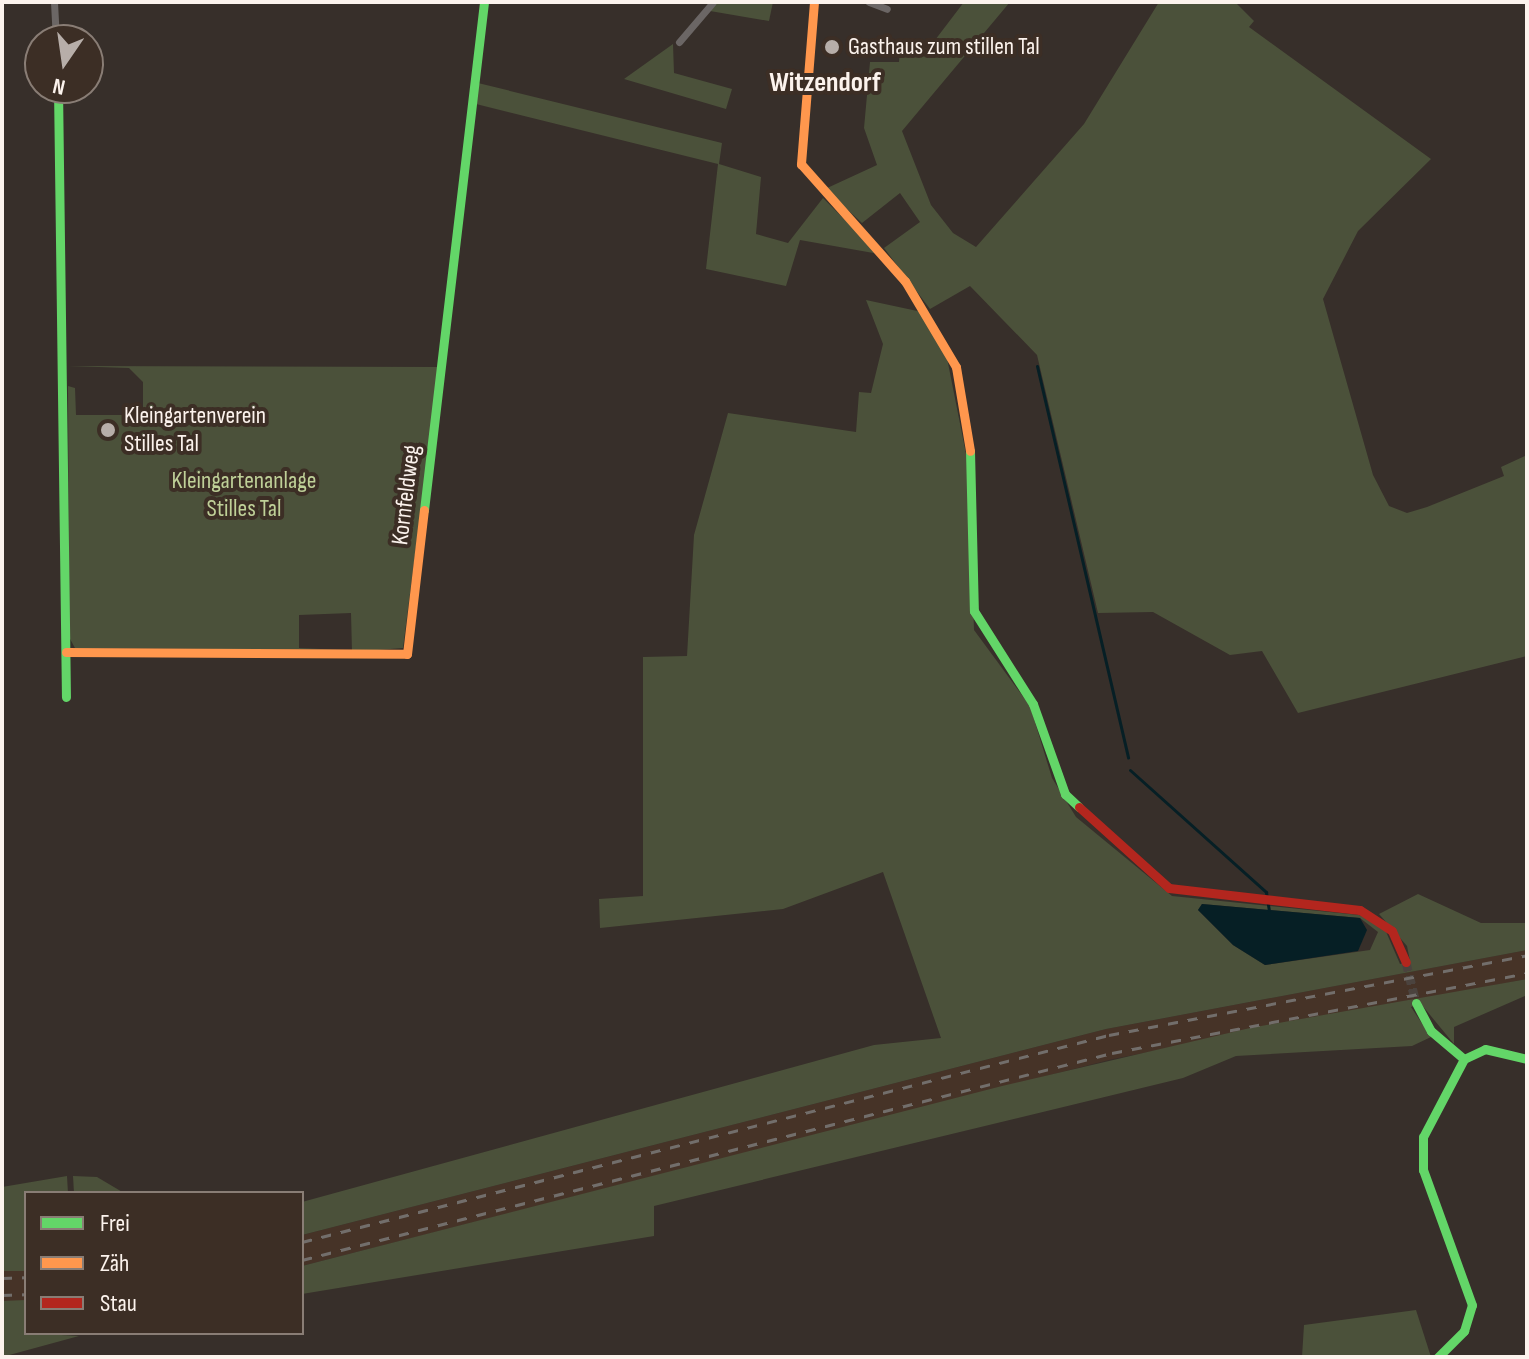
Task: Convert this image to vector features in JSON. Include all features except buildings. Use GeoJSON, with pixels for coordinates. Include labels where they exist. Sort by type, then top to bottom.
{"type":"FeatureCollection","features":[{"type":"Feature","properties":{"kind":"street"},"geometry":{"type":"LineString","coordinates":[[54,2],[55,24]]}},
{"type":"Feature","properties":{"kind":"street","name":"Kornfeldweg"},"geometry":{"type":"LineString","coordinates":[[66,652],[407,654],[484,2]]}},
{"type":"Feature","properties":{"kind":"street"},"geometry":{"type":"LineString","coordinates":[[679,42],[713,2]]}},
{"type":"Feature","properties":{"kind":"street"},"geometry":{"type":"LineString","coordinates":[[814,2],[804,172],[878,246],[946,343],[971,449],[974,611],[1033,704],[1065,794],[1161,883],[1261,902],[1368,913],[1392,931],[1406,962]]}},
{"type":"Feature","properties":{"kind":"street"},"geometry":{"type":"LineString","coordinates":[[869,2],[887,9]]}},
{"type":"Feature","properties":{"kind":"street"},"geometry":{"type":"LineString","coordinates":[[58,104],[66,697]]}},
{"type":"Feature","properties":{"kind":"street"},"geometry":{"type":"LineString","coordinates":[[1416,1003],[1431,1031],[1464,1059]]}},
{"type":"Feature","properties":{"kind":"street"},"geometry":{"type":"LineString","coordinates":[[1438,1357],[1464,1331],[1472,1305],[1429,1188],[1421,1144],[1464,1059],[1485,1049],[1527,1059]]}},
{"type":"Feature","properties":{"kind":"shaded area"},"geometry":{"type":"Polygon","coordinates":[[[1527,950],[1527,979],[1113,1059],[304,1265],[304,1234],[1106,1029],[1527,950]]]}},
{"type":"Feature","properties":{"kind":"shaded area"},"geometry":{"type":"Polygon","coordinates":[[[2,1271],[24,1271],[24,1301],[2,1301],[2,1271]]]}},
{"type":"Feature","properties":{"kind":"green space"},"geometry":{"type":"Polygon","coordinates":[[[716,2],[773,2],[769,21],[710,11],[716,2]]]}},
{"type":"Feature","properties":{"kind":"green space"},"geometry":{"type":"Polygon","coordinates":[[[964,2],[1010,2],[902,131],[931,205],[953,233],[976,247],[1084,124],[1159,2],[1235,2],[1254,21],[1249,27],[1431,159],[1358,231],[1323,299],[1373,475],[1389,506],[1407,513],[1427,507],[1504,476],[1501,467],[1527,455],[1527,656],[1298,713],[1262,651],[1230,655],[1153,612],[1098,613],[1037,355],[970,286],[930,309],[884,248],[920,222],[900,193],[862,223],[825,189],[877,165],[864,128],[870,62],[899,62],[900,48],[929,48],[964,2]]]}},
{"type":"Feature","properties":{"kind":"green space"},"geometry":{"type":"Polygon","coordinates":[[[673,44],[674,73],[732,89],[726,109],[624,79],[673,44]]]}},
{"type":"Feature","properties":{"kind":"green space"},"geometry":{"type":"Polygon","coordinates":[[[478,83],[722,143],[719,164],[761,177],[756,234],[788,243],[823,198],[879,254],[800,240],[786,286],[706,269],[718,164],[476,104],[478,83]]]}},
{"type":"Feature","properties":{"kind":"green space"},"geometry":{"type":"Polygon","coordinates":[[[866,300],[922,312],[947,358],[969,469],[974,630],[1030,706],[1052,778],[1076,817],[1172,896],[1359,915],[1384,927],[1400,964],[1410,961],[1407,946],[1379,914],[1418,894],[1481,923],[1527,923],[1527,950],[1106,1029],[304,1234],[304,1201],[874,1045],[941,1038],[883,872],[783,909],[600,928],[599,899],[643,896],[643,657],[687,656],[694,535],[728,413],[856,432],[859,392],[871,393],[883,344],[866,300]],[[1202,904],[1198,910],[1233,945],[1265,965],[1370,950],[1378,932],[1360,918],[1202,904]]]}},
{"type":"Feature","properties":{"kind":"green space","name":"Kleingartenanlage Stilles Tal"},"geometry":{"type":"Polygon","coordinates":[[[68,366],[439,367],[403,648],[352,652],[351,613],[299,615],[299,648],[343,650],[75,648],[69,637],[68,386],[75,388],[76,415],[143,415],[143,382],[129,368],[68,366]]]}},
{"type":"Feature","properties":{"kind":"green space"},"geometry":{"type":"Polygon","coordinates":[[[1527,979],[1527,995],[1454,1027],[1454,1044],[1421,1004],[1411,1007],[1431,1037],[1412,1046],[1236,1056],[1183,1078],[654,1206],[654,1236],[304,1294],[304,1265],[1002,1086],[1250,1028],[1527,979]]]}},
{"type":"Feature","properties":{"kind":"green space"},"geometry":{"type":"Polygon","coordinates":[[[67,1176],[68,1191],[24,1191],[24,1271],[2,1271],[2,1187],[67,1176]]]}},
{"type":"Feature","properties":{"kind":"green space"},"geometry":{"type":"Polygon","coordinates":[[[73,1176],[97,1177],[121,1191],[74,1191],[73,1176]]]}},
{"type":"Feature","properties":{"kind":"green space"},"geometry":{"type":"Polygon","coordinates":[[[24,1300],[24,1335],[79,1336],[2,1357],[2,1301],[24,1300]]]}},
{"type":"Feature","properties":{"kind":"green space"},"geometry":{"type":"Polygon","coordinates":[[[1416,1310],[1431,1357],[1302,1357],[1304,1325],[1416,1310]]]}},
{"type":"Feature","properties":{"kind":"water"},"geometry":{"type":"Polygon","coordinates":[[[1202,904],[1360,918],[1367,930],[1358,951],[1265,965],[1233,945],[1198,910],[1202,904]]]}},
{"type":"Feature","properties":{"kind":"waterway"},"geometry":{"type":"LineString","coordinates":[[1037,366],[1128,758]]}},
{"type":"Feature","properties":{"kind":"waterway"},"geometry":{"type":"LineString","coordinates":[[1130,770],[1266,892],[1269,910]]}},
{"type":"Feature","properties":{"kind":"tunnel"},"geometry":{"type":"LineString","coordinates":[[1406,962],[1416,1003]]}},
{"type":"Feature","properties":{"kind":"railway"},"geometry":{"type":"LineString","coordinates":[[304,1241],[1109,1035],[1527,955]]}},
{"type":"Feature","properties":{"kind":"railway"},"geometry":{"type":"LineString","coordinates":[[304,1259],[1112,1053],[1527,973]]}},
{"type":"Feature","properties":{"kind":"railway"},"geometry":{"type":"LineString","coordinates":[[2,1278],[24,1277]]}},
{"type":"Feature","properties":{"kind":"railway"},"geometry":{"type":"LineString","coordinates":[[2,1295],[24,1294]]}},
{"type":"Feature","properties":{"kind":"traffic: fast"},"geometry":{"type":"LineString","coordinates":[[424,510],[484,2]]}},
{"type":"Feature","properties":{"kind":"traffic: fast"},"geometry":{"type":"LineString","coordinates":[[58,104],[66,697]]}},
{"type":"Feature","properties":{"kind":"traffic: fast"},"geometry":{"type":"LineString","coordinates":[[970,451],[974,611],[1033,704],[1065,794],[1079,807]]}},
{"type":"Feature","properties":{"kind":"traffic: fast"},"geometry":{"type":"LineString","coordinates":[[1416,1003],[1431,1031],[1464,1059]]}},
{"type":"Feature","properties":{"kind":"traffic: fast"},"geometry":{"type":"LineString","coordinates":[[1438,1357],[1464,1331],[1472,1305],[1423,1170],[1423,1137],[1464,1059],[1485,1049],[1527,1059]]}},
{"type":"Feature","properties":{"kind":"traffic: slow"},"geometry":{"type":"LineString","coordinates":[[814,2],[801,164],[905,281],[956,367],[970,451]]}},
{"type":"Feature","properties":{"kind":"traffic: slow"},"geometry":{"type":"LineString","coordinates":[[66,652],[407,654],[424,510]]}},
{"type":"Feature","properties":{"kind":"traffic: jam"},"geometry":{"type":"LineString","coordinates":[[1079,807],[1169,888],[1360,910],[1392,931],[1406,962]]}},
{"type":"Feature","properties":{"kind":"place","name":"Gasthaus zum stillen Tal"},"geometry":{"type":"Point","coordinates":[832,47]}},
{"type":"Feature","properties":{"kind":"place","name":"Kleingartenverein Stilles Tal"},"geometry":{"type":"Point","coordinates":[108,430]}},
{"type":"Feature","properties":{"kind":"district","name":"Witzendorf"},"geometry":{"type":"Point","coordinates":[825,83]}}]}
